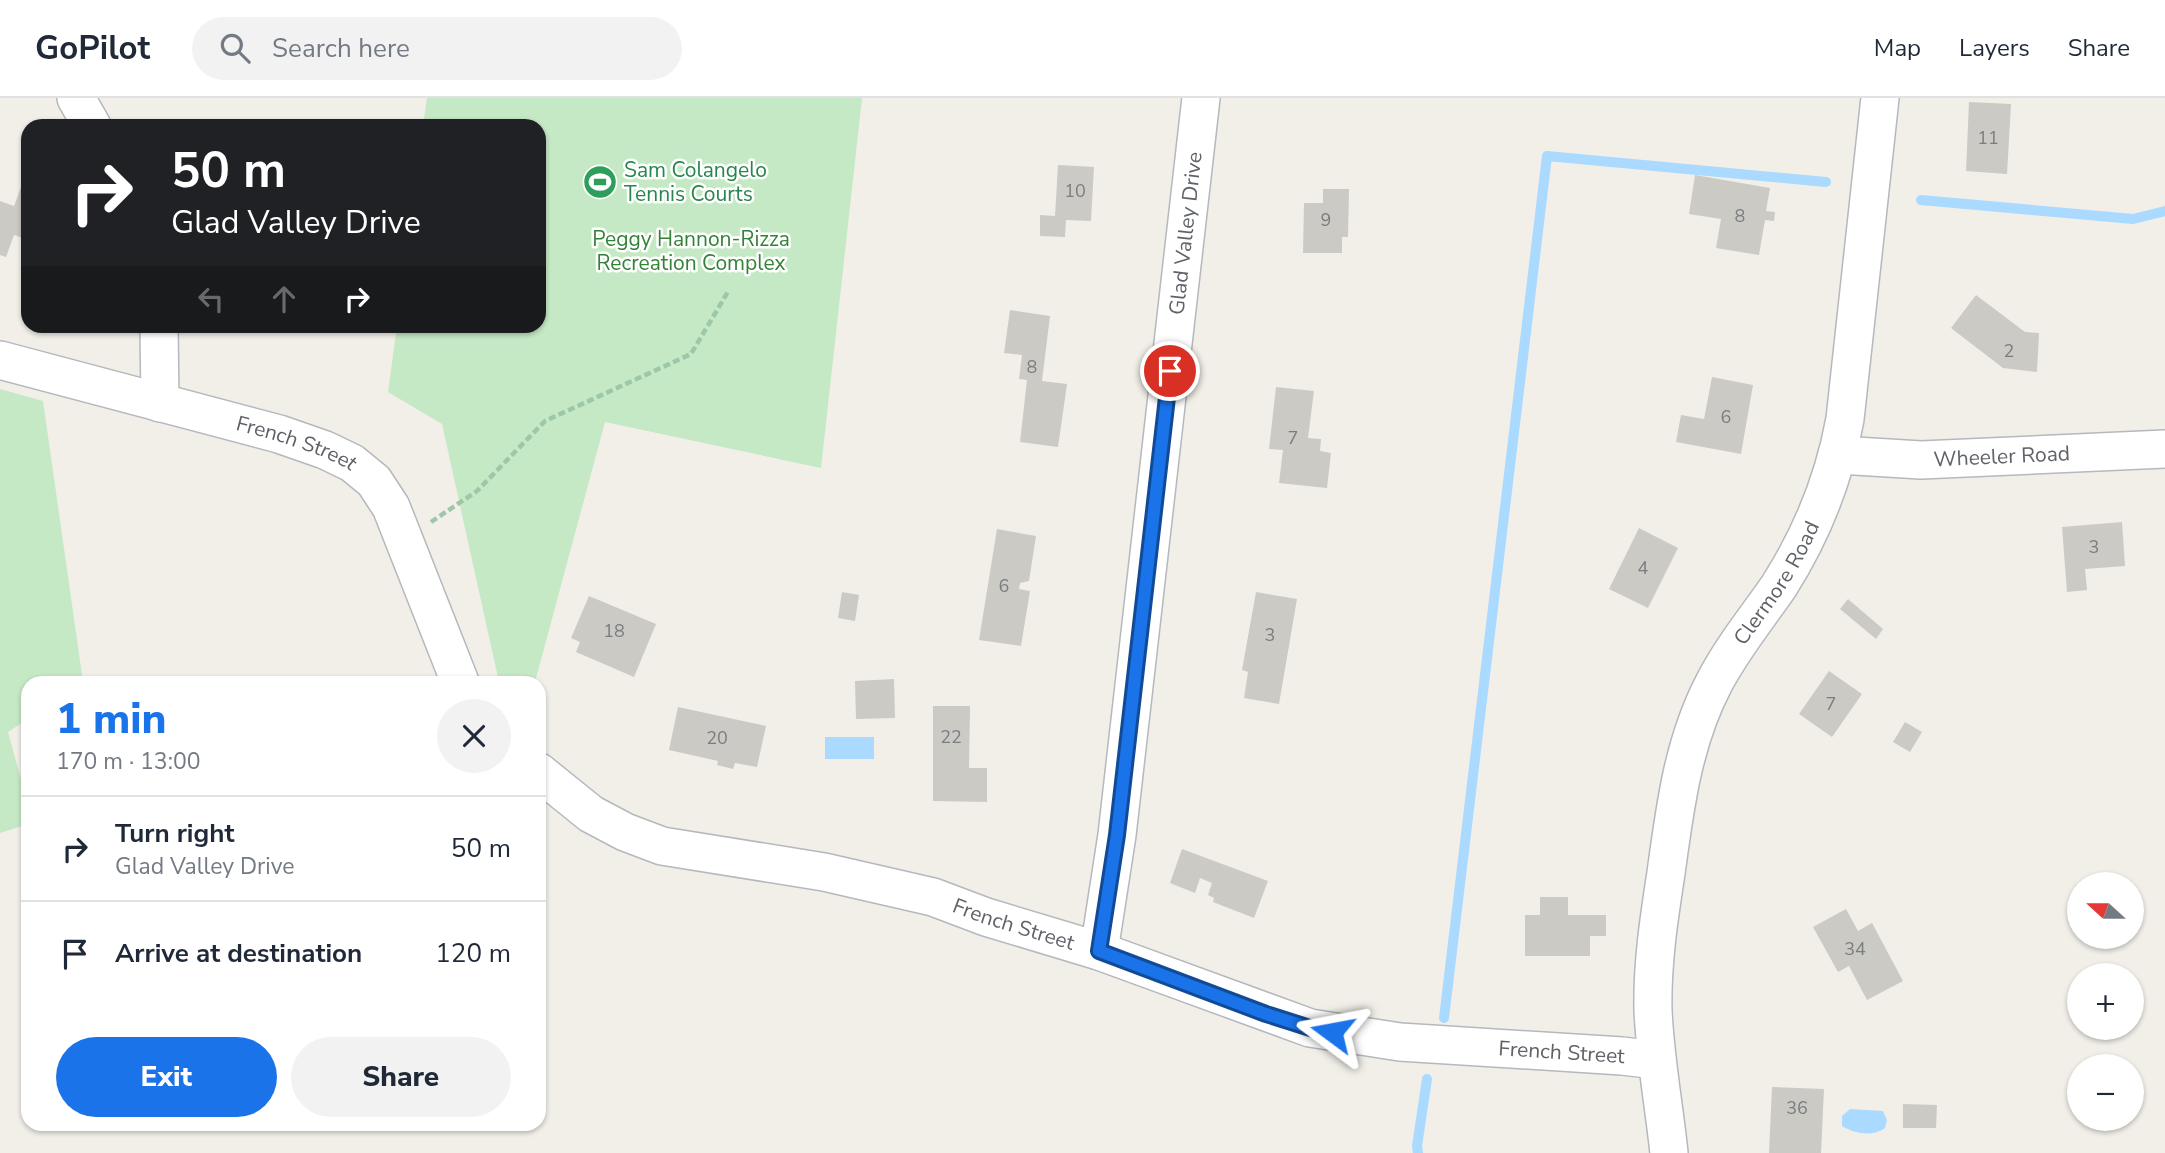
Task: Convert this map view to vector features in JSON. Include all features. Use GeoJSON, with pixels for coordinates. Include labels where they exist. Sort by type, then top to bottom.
{"type":"FeatureCollection","features":[{"type":"Feature","properties":{"kind":"street"},"geometry":{"type":"LineString","coordinates":[[76,98],[88,119]]}},
{"type":"Feature","properties":{"kind":"street","name":"Glad Valley Drive"},"geometry":{"type":"LineString","coordinates":[[1099,951],[1117,835],[1201,98]]}},
{"type":"Feature","properties":{"kind":"street","name":"Clermore Road"},"geometry":{"type":"LineString","coordinates":[[1657,1060],[1653,1010],[1657,937],[1675,807],[1685,758],[1698,717],[1714,682],[1737,644],[1779,586],[1815,520],[1839,455],[1880,98]]}},
{"type":"Feature","properties":{"kind":"street"},"geometry":{"type":"LineString","coordinates":[[159,333],[160,403]]}},
{"type":"Feature","properties":{"kind":"street","name":"French Street"},"geometry":{"type":"LineString","coordinates":[[0,360],[279,434],[325,450],[352,463],[374,481],[391,507],[458,676]]}},
{"type":"Feature","properties":{"kind":"street","name":"Wheeler Road"},"geometry":{"type":"LineString","coordinates":[[1839,455],[1922,460],[2165,449]]}},
{"type":"Feature","properties":{"kind":"street","name":"French Street"},"geometry":{"type":"LineString","coordinates":[[546,778],[591,814],[625,832],[662,846],[824,872],[933,897],[986,917],[1099,951],[1310,1028],[1400,1042],[1657,1060]]}},
{"type":"Feature","properties":{"kind":"street"},"geometry":{"type":"LineString","coordinates":[[1657,1060],[1669,1153]]}},
{"type":"Feature","properties":{"kind":"path"},"geometry":{"type":"LineString","coordinates":[[404,540],[477,491],[545,421],[691,354],[729,290]]}},
{"type":"Feature","properties":{"kind":"green space","name":"Peggy Hannon-Rizza Recreation Complex"},"geometry":{"type":"Polygon","coordinates":[[[427,98],[862,98],[821,468],[605,422],[537,676],[498,676],[442,424],[388,392],[396,333],[546,333],[546,119],[424,119],[427,98]]]}},
{"type":"Feature","properties":{"kind":"green space"},"geometry":{"type":"Polygon","coordinates":[[[0,389],[43,401],[82,676],[21,676],[21,724],[8,732],[21,779],[21,826],[0,833],[0,389]]]}},
{"type":"Feature","properties":{"kind":"water"},"geometry":{"type":"Polygon","coordinates":[[[825,737],[874,737],[874,759],[825,759],[825,737]]]}},
{"type":"Feature","properties":{"kind":"water"},"geometry":{"type":"Polygon","coordinates":[[[1850,1109],[1883,1111],[1887,1120],[1885,1128],[1875,1133],[1864,1133],[1842,1126],[1842,1116],[1850,1109]]]}},
{"type":"Feature","properties":{"kind":"building"},"geometry":{"type":"Polygon","coordinates":[[[1969,102],[2011,104],[2007,174],[1966,171],[1969,102]]]}},
{"type":"Feature","properties":{"kind":"building"},"geometry":{"type":"Polygon","coordinates":[[[1058,165],[1094,167],[1091,221],[1066,220],[1065,237],[1040,236],[1040,215],[1055,216],[1058,165]]]}},
{"type":"Feature","properties":{"kind":"building"},"geometry":{"type":"Polygon","coordinates":[[[1695,175],[1770,188],[1766,211],[1775,212],[1774,221],[1765,220],[1759,255],[1716,248],[1721,219],[1689,214],[1695,175]]]}},
{"type":"Feature","properties":{"kind":"building"},"geometry":{"type":"Polygon","coordinates":[[[21,187],[21,238],[14,235],[6,257],[0,255],[0,201],[14,206],[21,187]]]}},
{"type":"Feature","properties":{"kind":"building"},"geometry":{"type":"Polygon","coordinates":[[[1323,189],[1349,189],[1348,237],[1342,237],[1342,253],[1303,253],[1304,203],[1323,203],[1323,189]]]}},
{"type":"Feature","properties":{"kind":"building"},"geometry":{"type":"Polygon","coordinates":[[[1976,295],[2025,332],[2039,333],[2037,372],[2003,368],[1951,328],[1976,295]]]}},
{"type":"Feature","properties":{"kind":"building"},"geometry":{"type":"Polygon","coordinates":[[[1010,310],[1050,316],[1042,381],[1067,384],[1058,447],[1020,442],[1027,380],[1019,379],[1022,355],[1004,353],[1010,310]]]}},
{"type":"Feature","properties":{"kind":"building"},"geometry":{"type":"Polygon","coordinates":[[[1712,377],[1753,385],[1741,454],[1676,442],[1681,415],[1704,419],[1712,377]]]}},
{"type":"Feature","properties":{"kind":"building"},"geometry":{"type":"Polygon","coordinates":[[[1276,387],[1314,391],[1308,438],[1321,439],[1320,451],[1331,453],[1327,488],[1279,483],[1283,450],[1269,449],[1276,387]]]}},
{"type":"Feature","properties":{"kind":"building"},"geometry":{"type":"Polygon","coordinates":[[[2122,522],[2125,566],[2085,569],[2087,590],[2067,592],[2062,527],[2122,522]]]}},
{"type":"Feature","properties":{"kind":"building"},"geometry":{"type":"Polygon","coordinates":[[[1639,528],[1678,548],[1648,608],[1609,589],[1639,528]]]}},
{"type":"Feature","properties":{"kind":"building"},"geometry":{"type":"Polygon","coordinates":[[[997,529],[1036,536],[1029,581],[1020,583],[1019,589],[1030,591],[1021,646],[979,640],[997,529]]]}},
{"type":"Feature","properties":{"kind":"building"},"geometry":{"type":"Polygon","coordinates":[[[842,592],[859,595],[855,621],[838,618],[842,592]]]}},
{"type":"Feature","properties":{"kind":"building"},"geometry":{"type":"Polygon","coordinates":[[[1256,592],[1297,599],[1279,704],[1244,698],[1248,672],[1242,670],[1256,592]]]}},
{"type":"Feature","properties":{"kind":"building"},"geometry":{"type":"Polygon","coordinates":[[[589,596],[656,624],[634,677],[576,652],[580,642],[571,638],[589,596]]]}},
{"type":"Feature","properties":{"kind":"building"},"geometry":{"type":"Polygon","coordinates":[[[1848,599],[1883,629],[1876,639],[1840,609],[1848,599]]]}},
{"type":"Feature","properties":{"kind":"building"},"geometry":{"type":"Polygon","coordinates":[[[1829,671],[1862,694],[1832,737],[1799,714],[1829,671]]]}},
{"type":"Feature","properties":{"kind":"building"},"geometry":{"type":"Polygon","coordinates":[[[894,679],[895,718],[856,719],[855,681],[894,679]]]}},
{"type":"Feature","properties":{"kind":"building"},"geometry":{"type":"Polygon","coordinates":[[[933,706],[970,706],[969,768],[987,768],[987,802],[933,801],[933,706]]]}},
{"type":"Feature","properties":{"kind":"building"},"geometry":{"type":"Polygon","coordinates":[[[678,707],[766,726],[757,767],[735,763],[733,769],[717,765],[718,761],[669,750],[678,707]]]}},
{"type":"Feature","properties":{"kind":"building"},"geometry":{"type":"Polygon","coordinates":[[[1905,722],[1922,732],[1910,752],[1893,742],[1905,722]]]}},
{"type":"Feature","properties":{"kind":"building"},"geometry":{"type":"Polygon","coordinates":[[[1182,849],[1268,881],[1254,918],[1213,902],[1214,898],[1208,895],[1212,883],[1200,878],[1195,893],[1170,883],[1182,849]]]}},
{"type":"Feature","properties":{"kind":"building"},"geometry":{"type":"Polygon","coordinates":[[[1540,897],[1568,897],[1568,915],[1606,915],[1606,936],[1590,936],[1590,956],[1525,956],[1525,915],[1540,915],[1540,897]]]}},
{"type":"Feature","properties":{"kind":"building"},"geometry":{"type":"Polygon","coordinates":[[[1846,909],[1858,931],[1872,923],[1903,981],[1867,1000],[1849,966],[1838,972],[1813,927],[1846,909]]]}},
{"type":"Feature","properties":{"kind":"building"},"geometry":{"type":"Polygon","coordinates":[[[1772,1087],[1824,1089],[1821,1153],[1769,1153],[1772,1087]]]}},
{"type":"Feature","properties":{"kind":"building"},"geometry":{"type":"Polygon","coordinates":[[[1903,1104],[1937,1105],[1936,1128],[1903,1128],[1903,1104]]]}},
{"type":"Feature","properties":{"kind":"waterway"},"geometry":{"type":"LineString","coordinates":[[1444,1018],[1547,156],[1826,182]]}},
{"type":"Feature","properties":{"kind":"waterway"},"geometry":{"type":"LineString","coordinates":[[1921,200],[2133,219],[2165,211]]}},
{"type":"Feature","properties":{"kind":"waterway"},"geometry":{"type":"LineString","coordinates":[[1418,1153],[1427,1079]]}},
{"type":"Feature","properties":{"kind":"place","name":"Sam Colangelo Tennis Courts"},"geometry":{"type":"Point","coordinates":[600,182]}},
{"type":"Feature","properties":{"kind":"route"},"geometry":{"type":"LineString","coordinates":[[1170,371],[1117,835],[1099,951],[1266,1014],[1332,1032]]}}]}
